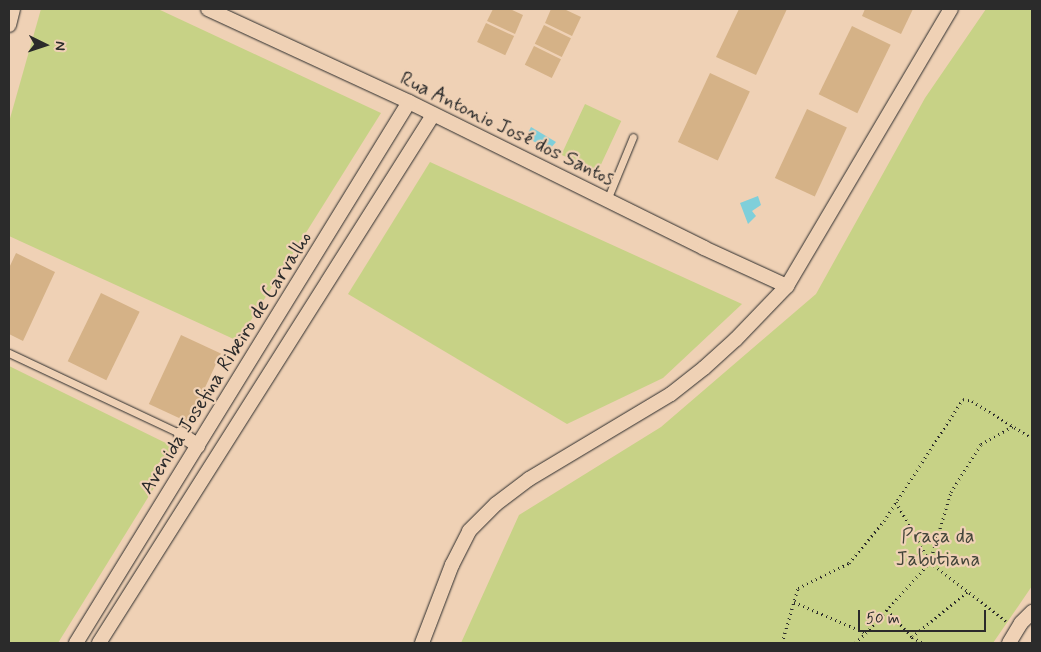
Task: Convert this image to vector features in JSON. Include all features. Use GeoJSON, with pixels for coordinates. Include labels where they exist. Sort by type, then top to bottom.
{"type":"FeatureCollection","features":[{"type":"Feature","properties":{"kind":"street"},"geometry":{"type":"LineString","coordinates":[[9,25],[13,9]]}},
{"type":"Feature","properties":{"kind":"street","name":"Rua Antonio José dos Santos"},"geometry":{"type":"LineString","coordinates":[[208,9],[409,102],[606,200],[787,286]]}},
{"type":"Feature","properties":{"kind":"street"},"geometry":{"type":"LineString","coordinates":[[422,643],[452,565],[468,531],[496,504],[529,479],[671,394],[729,345],[787,286],[951,9]]}},
{"type":"Feature","properties":{"kind":"street","name":"Avenida Josefina Ribeiro de Carvalho"},"geometry":{"type":"LineString","coordinates":[[76,643],[409,102]]}},
{"type":"Feature","properties":{"kind":"street","name":"Avenida Josefina Ribeiro de Carvalho"},"geometry":{"type":"LineString","coordinates":[[98,643],[432,115]]}},
{"type":"Feature","properties":{"kind":"street"},"geometry":{"type":"LineString","coordinates":[[181,434],[198,446]]}},
{"type":"Feature","properties":{"kind":"street"},"geometry":{"type":"LineString","coordinates":[[1009,643],[1021,623],[1032,612]]}},
{"type":"Feature","properties":{"kind":"lane"},"geometry":{"type":"LineString","coordinates":[[606,200],[633,137]]}},
{"type":"Feature","properties":{"kind":"lane"},"geometry":{"type":"LineString","coordinates":[[9,353],[181,434]]}},
{"type":"Feature","properties":{"kind":"path"},"geometry":{"type":"LineString","coordinates":[[782,643],[798,588],[849,563],[896,502],[963,399],[972,401],[1032,438]]}},
{"type":"Feature","properties":{"kind":"path"},"geometry":{"type":"LineString","coordinates":[[855,643],[888,610],[930,562],[951,492],[981,444],[1013,426]]}},
{"type":"Feature","properties":{"kind":"path"},"geometry":{"type":"LineString","coordinates":[[896,502],[930,562],[1007,621]]}},
{"type":"Feature","properties":{"kind":"path"},"geometry":{"type":"LineString","coordinates":[[910,643],[912,638],[968,591]]}},
{"type":"Feature","properties":{"kind":"path"},"geometry":{"type":"LineString","coordinates":[[794,602],[866,633]]}},
{"type":"Feature","properties":{"kind":"path"},"geometry":{"type":"LineString","coordinates":[[888,610],[912,638],[923,643]]}},
{"type":"Feature","properties":{"kind":"green space"},"geometry":{"type":"Polygon","coordinates":[[[41,9],[158,9],[381,113],[238,341],[9,236],[9,122],[41,9]]]}},
{"type":"Feature","properties":{"kind":"green space","name":"Praça da Jabutiana"},"geometry":{"type":"Polygon","coordinates":[[[986,9],[1032,9],[1032,586],[993,643],[461,643],[519,515],[661,427],[816,294],[925,98],[986,9]]]}},
{"type":"Feature","properties":{"kind":"green space"},"geometry":{"type":"Polygon","coordinates":[[[585,104],[621,121],[598,172],[561,155],[585,104]]]}},
{"type":"Feature","properties":{"kind":"green space"},"geometry":{"type":"Polygon","coordinates":[[[430,162],[742,304],[663,378],[567,424],[348,294],[430,162]]]}},
{"type":"Feature","properties":{"kind":"green space"},"geometry":{"type":"Polygon","coordinates":[[[9,366],[178,449],[58,643],[9,643],[9,366]]]}},
{"type":"Feature","properties":{"kind":"water"},"geometry":{"type":"Polygon","coordinates":[[[531,127],[556,142],[549,150],[526,137],[531,127]]]}},
{"type":"Feature","properties":{"kind":"water"},"geometry":{"type":"Polygon","coordinates":[[[758,196],[761,205],[752,211],[756,216],[748,224],[740,203],[758,196]]]}},
{"type":"Feature","properties":{"kind":"building"},"geometry":{"type":"Polygon","coordinates":[[[493,9],[510,9],[523,15],[515,34],[487,21],[493,9]]]}},
{"type":"Feature","properties":{"kind":"building"},"geometry":{"type":"Polygon","coordinates":[[[551,9],[564,9],[581,17],[572,36],[545,23],[551,9]]]}},
{"type":"Feature","properties":{"kind":"building"},"geometry":{"type":"Polygon","coordinates":[[[739,9],[787,9],[756,75],[716,57],[739,9]]]}},
{"type":"Feature","properties":{"kind":"building"},"geometry":{"type":"Polygon","coordinates":[[[865,9],[913,9],[901,34],[862,16],[865,9]]]}},
{"type":"Feature","properties":{"kind":"building"},"geometry":{"type":"Polygon","coordinates":[[[486,23],[514,36],[505,55],[477,42],[486,23]]]}},
{"type":"Feature","properties":{"kind":"building"},"geometry":{"type":"Polygon","coordinates":[[[544,25],[571,38],[562,57],[535,44],[544,25]]]}},
{"type":"Feature","properties":{"kind":"building"},"geometry":{"type":"Polygon","coordinates":[[[852,26],[891,45],[857,113],[819,94],[852,26]]]}},
{"type":"Feature","properties":{"kind":"building"},"geometry":{"type":"Polygon","coordinates":[[[534,46],[561,59],[552,78],[525,65],[534,46]]]}},
{"type":"Feature","properties":{"kind":"building"},"geometry":{"type":"Polygon","coordinates":[[[710,73],[750,92],[718,160],[678,142],[710,73]]]}},
{"type":"Feature","properties":{"kind":"building"},"geometry":{"type":"Polygon","coordinates":[[[807,109],[847,128],[815,196],[775,178],[807,109]]]}},
{"type":"Feature","properties":{"kind":"building"},"geometry":{"type":"Polygon","coordinates":[[[16,253],[55,272],[23,341],[9,334],[9,268],[16,253]]]}},
{"type":"Feature","properties":{"kind":"building"},"geometry":{"type":"Polygon","coordinates":[[[101,293],[140,312],[106,380],[68,361],[101,293]]]}},
{"type":"Feature","properties":{"kind":"building"},"geometry":{"type":"Polygon","coordinates":[[[181,335],[221,354],[189,422],[149,404],[181,335]]]}}]}
